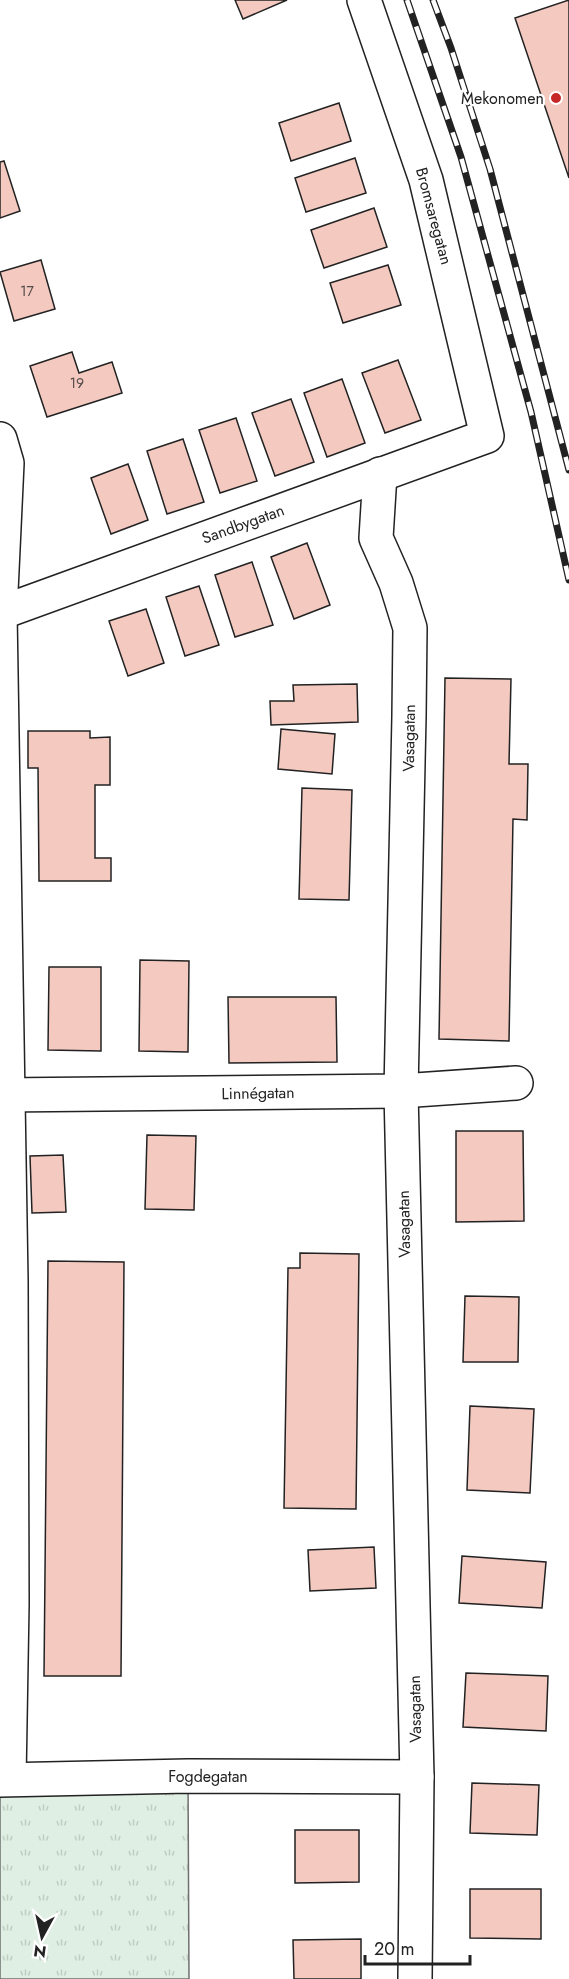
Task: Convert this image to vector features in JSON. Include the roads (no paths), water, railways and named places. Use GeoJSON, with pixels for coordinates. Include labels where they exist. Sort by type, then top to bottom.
{"type":"FeatureCollection","features":[{"type":"Feature","properties":{"kind":"street","name":"Bromsaregatan"},"geometry":{"type":"LineString","coordinates":[[364,0],[426,180],[487,436]]}},
{"type":"Feature","properties":{"kind":"street","name":"Sandbygatan"},"geometry":{"type":"LineString","coordinates":[[0,613],[487,436]]}},
{"type":"Feature","properties":{"kind":"street"},"geometry":{"type":"LineString","coordinates":[[0,439],[7,463],[0,613],[12,1604],[4,1779]]}},
{"type":"Feature","properties":{"kind":"street","name":"Vasagatan"},"geometry":{"type":"LineString","coordinates":[[380,474],[376,538],[396,583],[410,628],[410,716],[400,1091],[417,1777],[415,1979]]}},
{"type":"Feature","properties":{"kind":"street","name":"Linnégatan"},"geometry":{"type":"LineString","coordinates":[[5,1094],[400,1091],[516,1083]]}},
{"type":"Feature","properties":{"kind":"street","name":"Fogdegatan"},"geometry":{"type":"LineString","coordinates":[[4,1779],[188,1776],[417,1777]]}},
{"type":"Feature","properties":{"kind":"railway"},"geometry":{"type":"LineString","coordinates":[[407,0],[461,157],[531,412],[569,580]]}},
{"type":"Feature","properties":{"kind":"railway"},"geometry":{"type":"LineString","coordinates":[[433,0],[490,169],[569,470]]}},
{"type":"Feature","properties":{"kind":"place","name":"Mekonomen"},"geometry":{"type":"Point","coordinates":[556,98]}}]}
